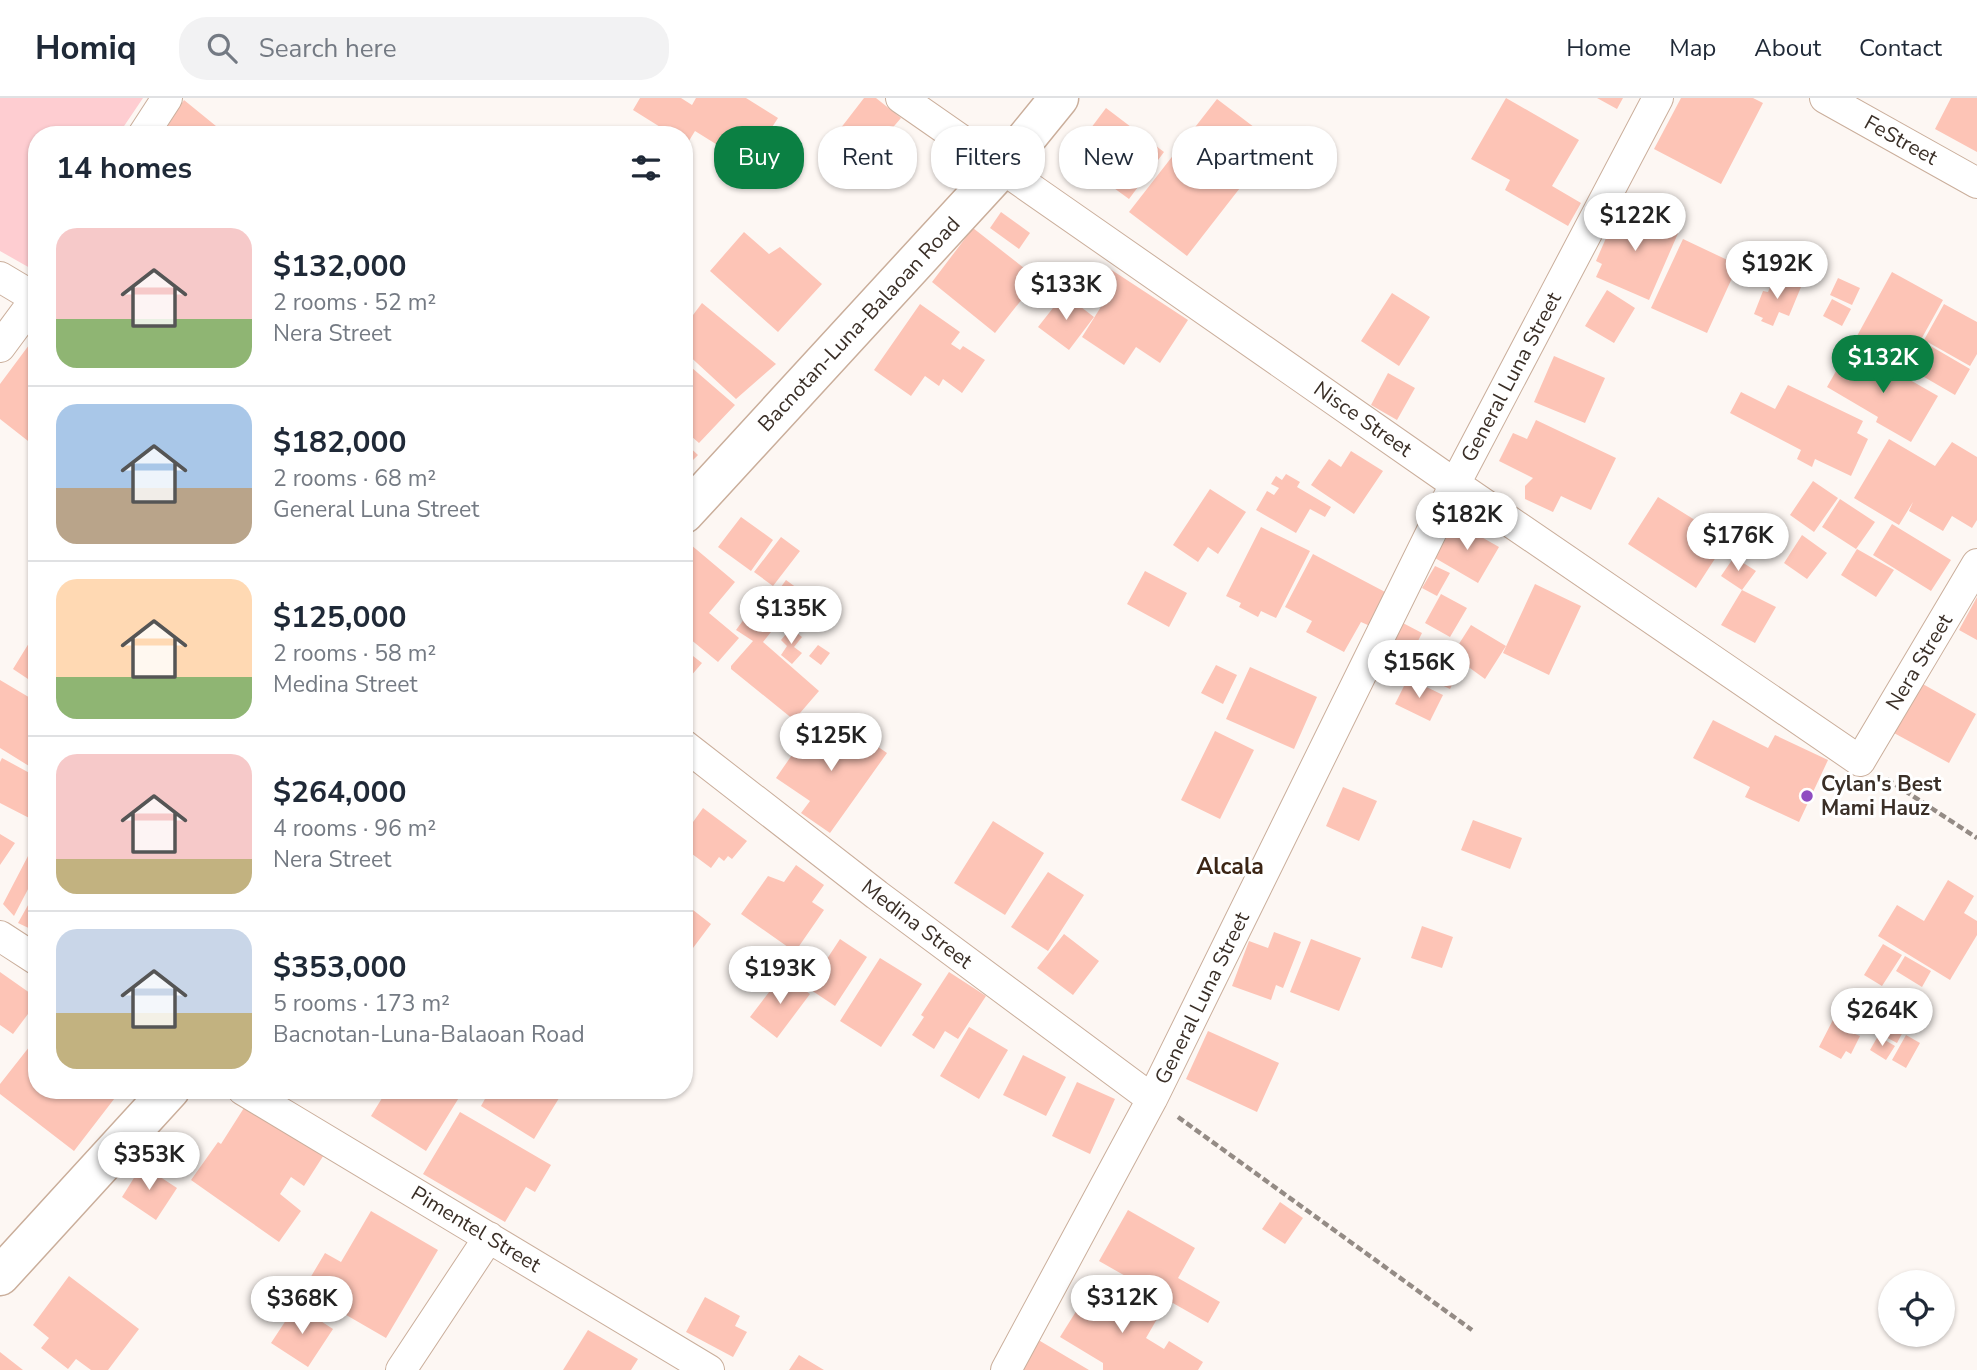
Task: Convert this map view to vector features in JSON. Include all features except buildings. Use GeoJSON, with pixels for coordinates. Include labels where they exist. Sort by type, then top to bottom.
{"type":"FeatureCollection","features":[{"type":"Feature","properties":{"kind":"main road","name":"Bacnotan-Luna-Balaoan Road"},"geometry":{"type":"LineString","coordinates":[[1036,126],[1059,98]]}},
{"type":"Feature","properties":{"kind":"main road","name":"Bacnotan-Luna-Balaoan Road"},"geometry":{"type":"LineString","coordinates":[[693,504],[983,189]]}},
{"type":"Feature","properties":{"kind":"main road"},"geometry":{"type":"LineString","coordinates":[[0,1276],[162,1099]]}},
{"type":"Feature","properties":{"kind":"street"},"geometry":{"type":"LineString","coordinates":[[149,126],[167,98]]}},
{"type":"Feature","properties":{"kind":"street","name":"Nisce Street"},"geometry":{"type":"LineString","coordinates":[[901,98],[942,126]]}},
{"type":"Feature","properties":{"kind":"street","name":"General Luna Street"},"geometry":{"type":"LineString","coordinates":[[1006,1370],[1152,1099],[1455,484],[1658,98]]}},
{"type":"Feature","properties":{"kind":"street","name":"FeStreet"},"geometry":{"type":"LineString","coordinates":[[1825,98],[1977,183]]}},
{"type":"Feature","properties":{"kind":"street","name":"Nisce Street"},"geometry":{"type":"LineString","coordinates":[[1034,189],[1455,484],[1860,761]]}},
{"type":"Feature","properties":{"kind":"street"},"geometry":{"type":"LineString","coordinates":[[0,277],[28,293]]}},
{"type":"Feature","properties":{"kind":"street"},"geometry":{"type":"LineString","coordinates":[[0,347],[28,310]]}},
{"type":"Feature","properties":{"kind":"street","name":"Nera Street"},"geometry":{"type":"LineString","coordinates":[[1860,761],[1977,564]]}},
{"type":"Feature","properties":{"kind":"street","name":"Medina Street"},"geometry":{"type":"LineString","coordinates":[[693,752],[888,903],[1152,1099]]}},
{"type":"Feature","properties":{"kind":"street"},"geometry":{"type":"LineString","coordinates":[[0,936],[28,954]]}},
{"type":"Feature","properties":{"kind":"street","name":"Pimentel Street"},"geometry":{"type":"LineString","coordinates":[[258,1099],[709,1370]]}},
{"type":"Feature","properties":{"kind":"street"},"geometry":{"type":"LineString","coordinates":[[401,1370],[489,1237]]}},
{"type":"Feature","properties":{"kind":"path"},"geometry":{"type":"LineString","coordinates":[[1860,761],[1977,838]]}},
{"type":"Feature","properties":{"kind":"path"},"geometry":{"type":"LineString","coordinates":[[1152,1099],[1472,1331]]}},
{"type":"Feature","properties":{"kind":"shaded area"},"geometry":{"type":"Polygon","coordinates":[[[0,98],[143,98],[124,126],[28,126],[28,267],[0,251],[0,98]]]}},
{"type":"Feature","properties":{"kind":"place","name":"Cylan's Best Mami Hauz"},"geometry":{"type":"Point","coordinates":[1807,796]}},
{"type":"Feature","properties":{"kind":"district","name":"Alcala"},"geometry":{"type":"Point","coordinates":[1230,866]}}]}
